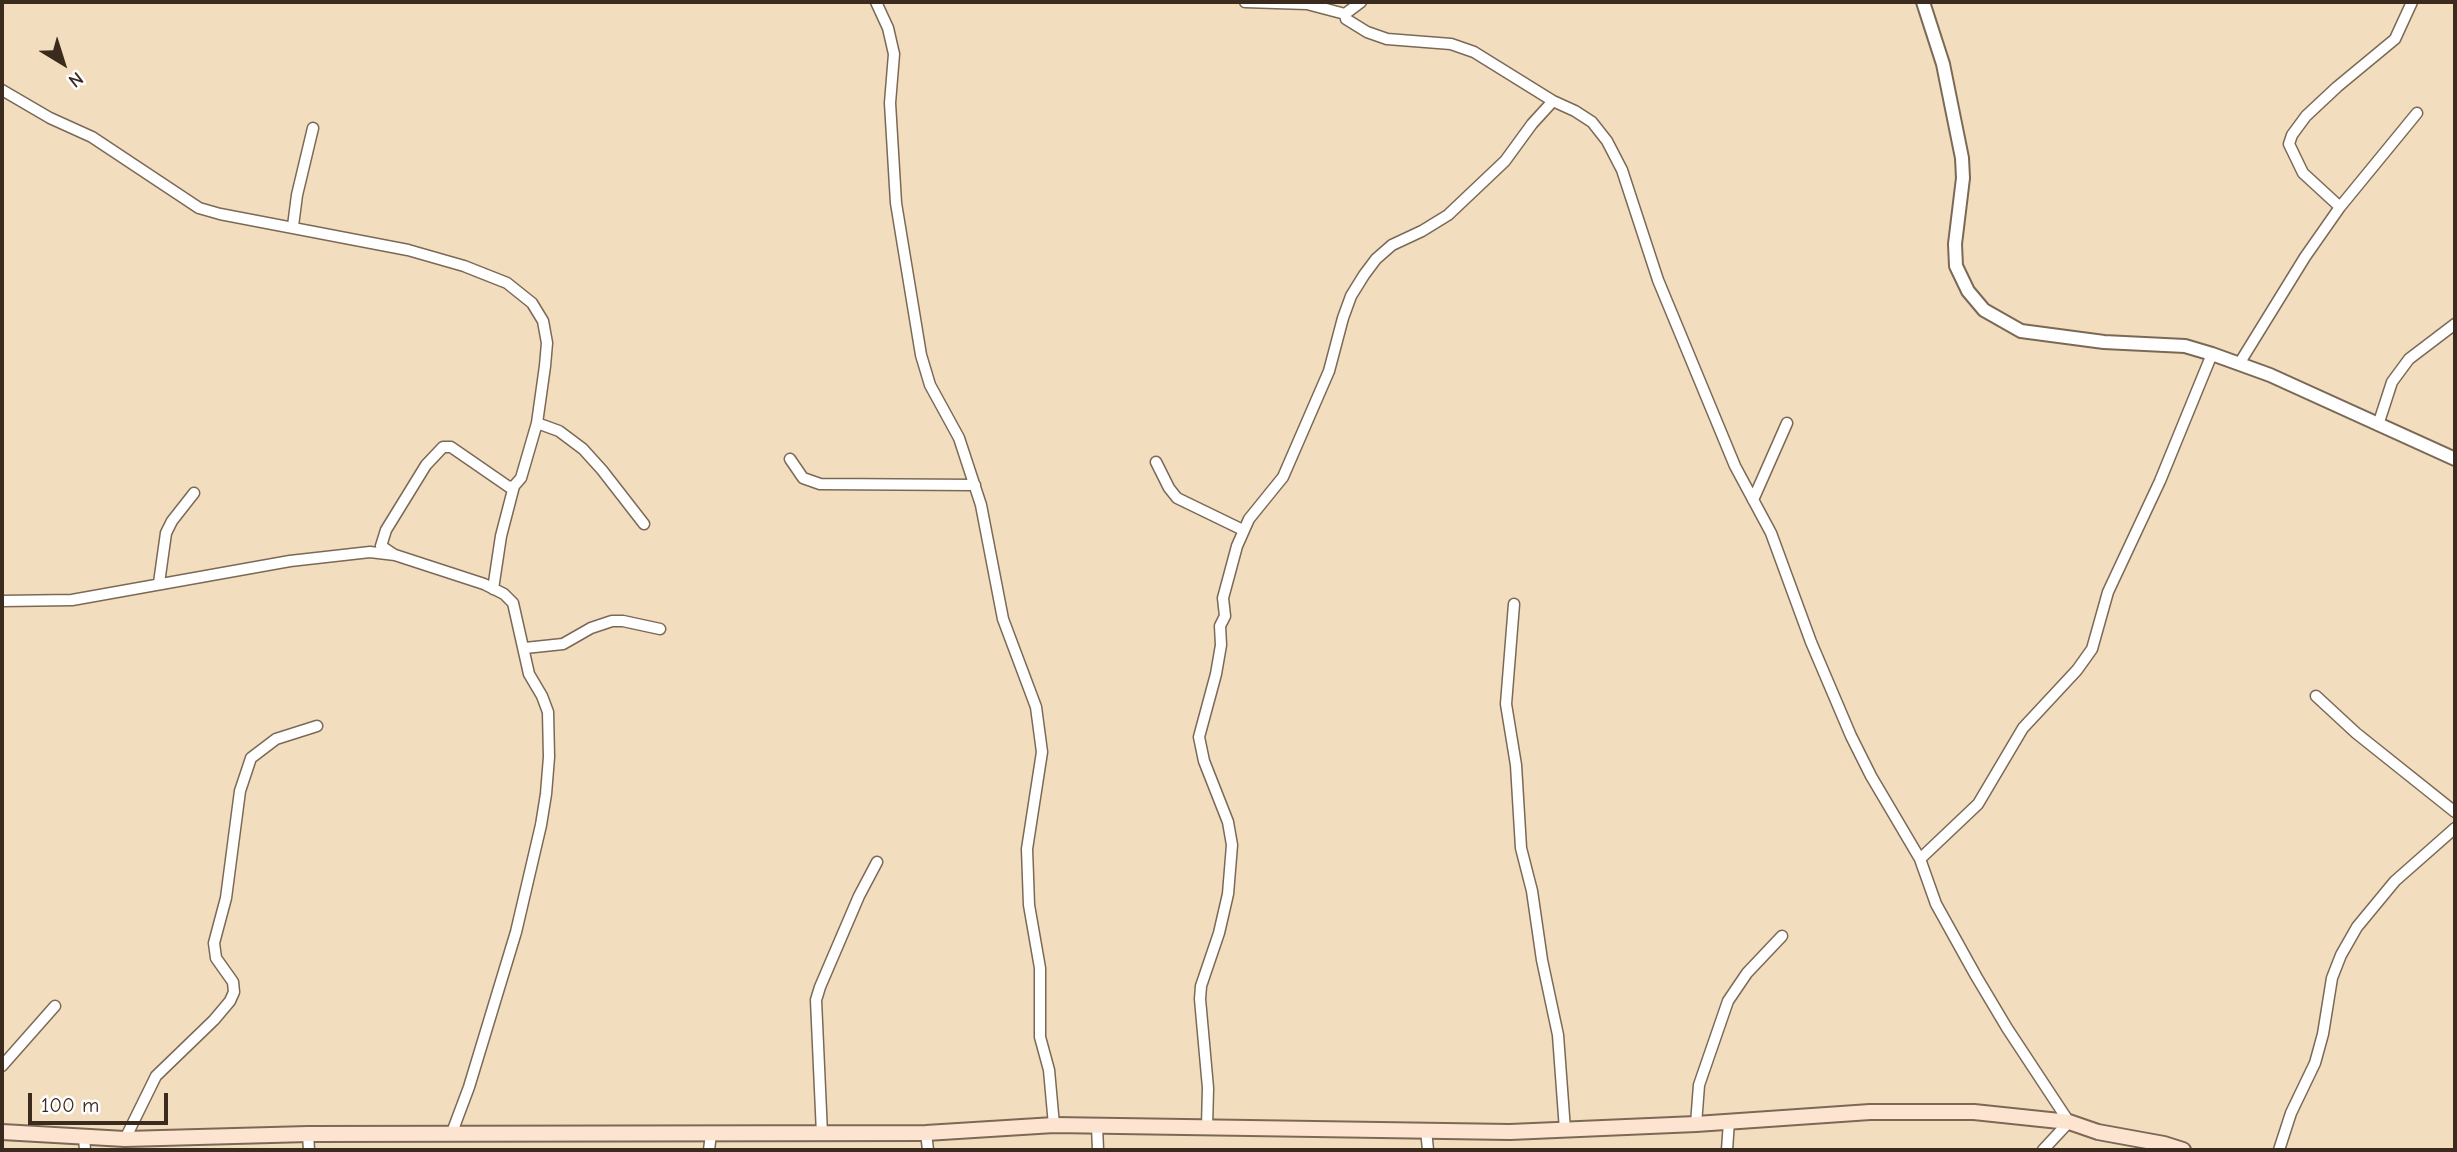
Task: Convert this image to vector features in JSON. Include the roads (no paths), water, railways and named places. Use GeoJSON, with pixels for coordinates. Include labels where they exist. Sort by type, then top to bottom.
{"type":"FeatureCollection","features":[{"type":"Feature","properties":{"kind":"main road"},"geometry":{"type":"LineString","coordinates":[[2,1132],[85,1144],[125,1139],[308,1134],[926,1133],[1054,1125],[1565,1130],[1870,1112],[1974,1112],[2069,1122],[2098,1132],[2183,1150]]}},
{"type":"Feature","properties":{"kind":"street"},"geometry":{"type":"LineString","coordinates":[[876,2],[888,28],[894,54],[890,103],[896,203],[920,355],[930,385],[959,438],[975,485],[992,556],[1003,619],[1036,707],[1040,731],[1042,752],[1027,849],[1029,905],[1040,968],[1040,1037],[1049,1070],[1054,1125]]}},
{"type":"Feature","properties":{"kind":"street"},"geometry":{"type":"LineString","coordinates":[[1245,2],[1307,4],[1345,15],[1346,19],[1356,26],[1387,39],[1451,44],[1474,52],[1592,122],[1607,141],[1622,170],[1658,280],[1735,466],[1771,533],[1811,642],[1851,736],[1871,776],[1920,859],[1936,904],[1976,976],[2069,1122],[2043,1150]]}},
{"type":"Feature","properties":{"kind":"street"},"geometry":{"type":"LineString","coordinates":[[1345,15],[1361,2]]}},
{"type":"Feature","properties":{"kind":"street"},"geometry":{"type":"LineString","coordinates":[[1923,2],[1943,64],[1962,158],[1963,178],[1955,244],[1956,266],[1968,291],[1984,310],[2021,331],[2104,342],[2185,346],[2239,364],[2321,397],[2455,459]]}},
{"type":"Feature","properties":{"kind":"street"},"geometry":{"type":"LineString","coordinates":[[2340,207],[2303,173],[2289,144],[2292,135],[2306,116],[2337,87],[2395,39],[2412,2]]}},
{"type":"Feature","properties":{"kind":"street"},"geometry":{"type":"LineString","coordinates":[[2,90],[50,118],[92,137],[200,208],[408,250],[464,266],[507,283],[532,303],[543,321],[547,343],[537,423],[526,467],[514,486],[501,536],[493,589]]}},
{"type":"Feature","properties":{"kind":"street"},"geometry":{"type":"LineString","coordinates":[[1207,1127],[1208,1088],[1201,986],[1219,933],[1228,894],[1232,845],[1228,822],[1204,761],[1199,737],[1216,674],[1221,645],[1220,626],[1225,616],[1223,598],[1243,530],[1283,477],[1329,372],[1343,318],[1364,275],[1376,259],[1392,245],[1448,215],[1490,176],[1553,101]]}},
{"type":"Feature","properties":{"kind":"street"},"geometry":{"type":"LineString","coordinates":[[2239,364],[2305,257],[2340,207],[2417,113]]}},
{"type":"Feature","properties":{"kind":"street"},"geometry":{"type":"LineString","coordinates":[[293,226],[297,195],[313,128]]}},
{"type":"Feature","properties":{"kind":"street"},"geometry":{"type":"LineString","coordinates":[[2378,425],[2392,382],[2403,366],[2455,324]]}},
{"type":"Feature","properties":{"kind":"street"},"geometry":{"type":"LineString","coordinates":[[1920,859],[1978,804],[2023,728],[2077,670],[2092,649],[2108,592],[2160,481],[2211,355]]}},
{"type":"Feature","properties":{"kind":"street"},"geometry":{"type":"LineString","coordinates":[[537,423],[559,431],[583,449],[603,470],[644,524]]}},
{"type":"Feature","properties":{"kind":"street"},"geometry":{"type":"LineString","coordinates":[[1753,500],[1787,423]]}},
{"type":"Feature","properties":{"kind":"street"},"geometry":{"type":"LineString","coordinates":[[395,555],[381,546],[386,530],[426,465],[443,447],[451,447],[504,485],[514,486]]}},
{"type":"Feature","properties":{"kind":"street"},"geometry":{"type":"LineString","coordinates":[[790,458],[803,478],[820,484],[975,485]]}},
{"type":"Feature","properties":{"kind":"street"},"geometry":{"type":"LineString","coordinates":[[1156,462],[1177,498],[1243,530]]}},
{"type":"Feature","properties":{"kind":"street"},"geometry":{"type":"LineString","coordinates":[[159,583],[166,533],[194,493]]}},
{"type":"Feature","properties":{"kind":"street"},"geometry":{"type":"LineString","coordinates":[[2,601],[72,600],[290,561],[369,552],[395,555],[493,589],[513,603],[529,674],[548,712],[550,757],[541,825],[516,932],[451,1135]]}},
{"type":"Feature","properties":{"kind":"street"},"geometry":{"type":"LineString","coordinates":[[1514,604],[1506,704],[1517,778],[1521,848],[1532,891],[1542,960],[1558,1035],[1565,1130]]}},
{"type":"Feature","properties":{"kind":"street"},"geometry":{"type":"LineString","coordinates":[[524,652],[525,648],[563,644],[591,628],[612,621],[660,629]]}},
{"type":"Feature","properties":{"kind":"street"},"geometry":{"type":"LineString","coordinates":[[2316,696],[2356,733],[2455,812]]}},
{"type":"Feature","properties":{"kind":"street"},"geometry":{"type":"LineString","coordinates":[[125,1139],[156,1076],[214,1020],[230,1002],[234,992],[233,982],[216,958],[214,943],[226,898],[240,791],[251,758],[276,739],[317,726]]}},
{"type":"Feature","properties":{"kind":"street"},"geometry":{"type":"LineString","coordinates":[[2279,1150],[2291,1114],[2315,1063],[2323,1034],[2332,978],[2341,955],[2357,927],[2395,881],[2455,828]]}},
{"type":"Feature","properties":{"kind":"street"},"geometry":{"type":"LineString","coordinates":[[822,1134],[816,1000],[859,896],[877,862]]}},
{"type":"Feature","properties":{"kind":"street"},"geometry":{"type":"LineString","coordinates":[[1696,1124],[1699,1085],[1728,1001],[1747,973],[1782,936]]}},
{"type":"Feature","properties":{"kind":"street"},"geometry":{"type":"LineString","coordinates":[[2,1066],[55,1006]]}},
{"type":"Feature","properties":{"kind":"street"},"geometry":{"type":"LineString","coordinates":[[1727,1150],[1729,1121]]}},
{"type":"Feature","properties":{"kind":"street"},"geometry":{"type":"LineString","coordinates":[[1097,1126],[1098,1150]]}},
{"type":"Feature","properties":{"kind":"street"},"geometry":{"type":"LineString","coordinates":[[1426,1130],[1428,1150]]}},
{"type":"Feature","properties":{"kind":"street"},"geometry":{"type":"LineString","coordinates":[[926,1133],[928,1150]]}},
{"type":"Feature","properties":{"kind":"street"},"geometry":{"type":"LineString","coordinates":[[308,1134],[309,1150]]}},
{"type":"Feature","properties":{"kind":"street"},"geometry":{"type":"LineString","coordinates":[[709,1150],[711,1134]]}}]}
